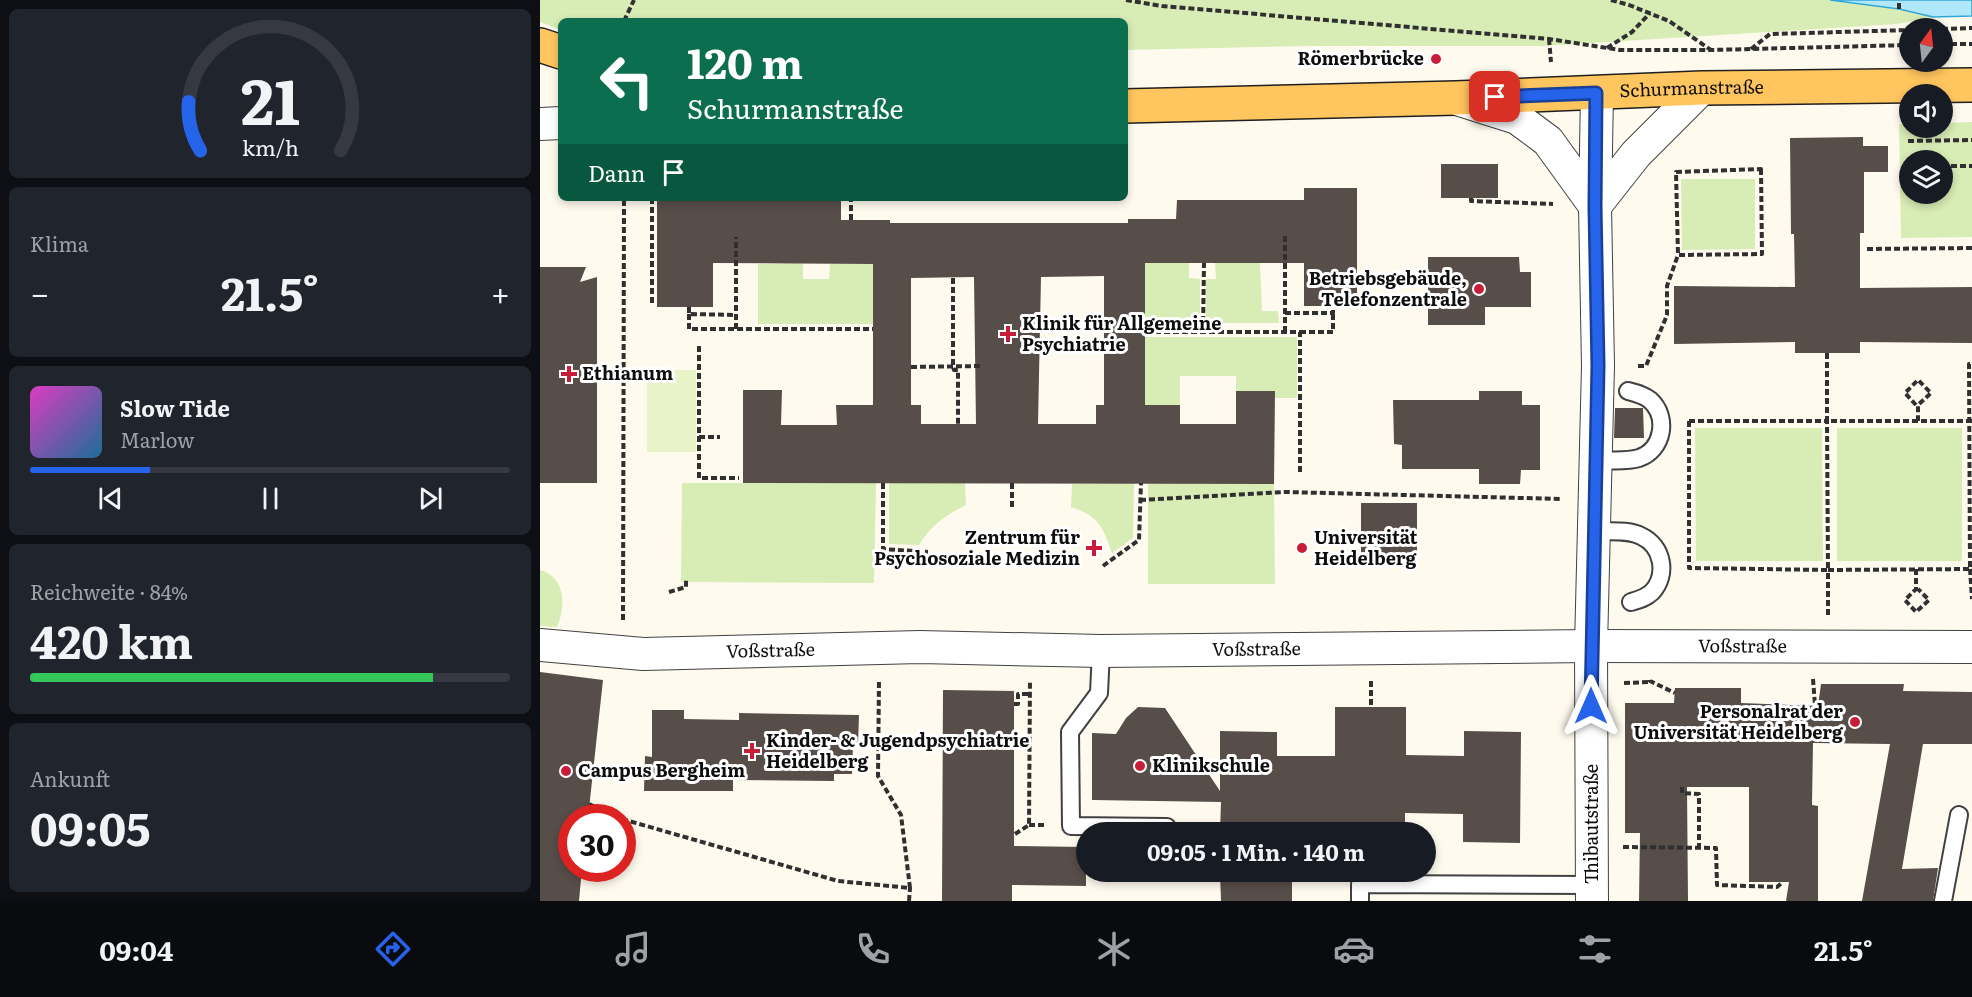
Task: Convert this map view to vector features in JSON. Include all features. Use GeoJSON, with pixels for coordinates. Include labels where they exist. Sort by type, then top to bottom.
{"type":"FeatureCollection","features":[{"type":"Feature","properties":{"kind":"main road"},"geometry":{"type":"LineString","coordinates":[[540,45],[558,51]]}},
{"type":"Feature","properties":{"kind":"main road","name":"Schurmanstraße"},"geometry":{"type":"LineString","coordinates":[[1128,106],[1456,98],[1702,88],[1972,85]]}},
{"type":"Feature","properties":{"kind":"street"},"geometry":{"type":"LineString","coordinates":[[1456,98],[1517,118],[1548,141],[1595,207],[1636,154],[1702,88]]}},
{"type":"Feature","properties":{"kind":"street","name":"Thibautstraße"},"geometry":{"type":"LineString","coordinates":[[1592,893],[1591,646],[1598,366],[1595,207],[1596,93]]}},
{"type":"Feature","properties":{"kind":"street"},"geometry":{"type":"LineString","coordinates":[[540,124],[558,123]]}},
{"type":"Feature","properties":{"kind":"street","name":"Voßstraße"},"geometry":{"type":"LineString","coordinates":[[540,645],[623,653],[669,654],[879,648],[1101,651],[1591,646],[1972,647]]}},
{"type":"Feature","properties":{"kind":"lane"},"geometry":{"type":"LineString","coordinates":[[1596,460],[1640,458],[1658,442],[1662,432],[1658,409],[1650,400],[1628,391]]}},
{"type":"Feature","properties":{"kind":"lane"},"geometry":{"type":"LineString","coordinates":[[1594,531],[1640,534],[1657,549],[1661,560],[1658,583],[1642,599],[1631,602]]}},
{"type":"Feature","properties":{"kind":"lane"},"geometry":{"type":"LineString","coordinates":[[1076,826],[1071,826],[1070,732],[1099,693],[1101,651]]}},
{"type":"Feature","properties":{"kind":"lane"},"geometry":{"type":"LineString","coordinates":[[1943,901],[1959,815]]}},
{"type":"Feature","properties":{"kind":"lane"},"geometry":{"type":"LineString","coordinates":[[1360,901],[1360,884],[1592,893]]}},
{"type":"Feature","properties":{"kind":"path"},"geometry":{"type":"LineString","coordinates":[[625,18],[634,0]]}},
{"type":"Feature","properties":{"kind":"path"},"geometry":{"type":"LineString","coordinates":[[1126,0],[1162,6],[1549,39],[1608,48],[1711,50],[1899,45]]}},
{"type":"Feature","properties":{"kind":"path"},"geometry":{"type":"LineString","coordinates":[[1611,0],[1669,21],[1711,50]]}},
{"type":"Feature","properties":{"kind":"path"},"geometry":{"type":"LineString","coordinates":[[1899,0],[1899,9]]}},
{"type":"Feature","properties":{"kind":"path"},"geometry":{"type":"LineString","coordinates":[[1608,48],[1632,33],[1650,13]]}},
{"type":"Feature","properties":{"kind":"path"},"geometry":{"type":"LineString","coordinates":[[1953,29],[1972,28]]}},
{"type":"Feature","properties":{"kind":"path"},"geometry":{"type":"LineString","coordinates":[[1751,49],[1770,34],[1899,30]]}},
{"type":"Feature","properties":{"kind":"path"},"geometry":{"type":"LineString","coordinates":[[1953,45],[1972,44]]}},
{"type":"Feature","properties":{"kind":"path"},"geometry":{"type":"LineString","coordinates":[[1908,141],[1972,140]]}},
{"type":"Feature","properties":{"kind":"path"},"geometry":{"type":"LineString","coordinates":[[1953,166],[1972,166]]}},
{"type":"Feature","properties":{"kind":"path"},"geometry":{"type":"LineString","coordinates":[[1598,366],[1646,366],[1667,315],[1667,286],[1678,255],[1676,172],[1761,170],[1762,254],[1678,255]]}},
{"type":"Feature","properties":{"kind":"path"},"geometry":{"type":"LineString","coordinates":[[1471,198],[1472,201],[1558,205]]}},
{"type":"Feature","properties":{"kind":"path"},"geometry":{"type":"LineString","coordinates":[[623,653],[624,201]]}},
{"type":"Feature","properties":{"kind":"path"},"geometry":{"type":"LineString","coordinates":[[652,201],[652,305]]}},
{"type":"Feature","properties":{"kind":"path"},"geometry":{"type":"LineString","coordinates":[[851,220],[852,201]]}},
{"type":"Feature","properties":{"kind":"path"},"geometry":{"type":"LineString","coordinates":[[1285,233],[1285,332]]}},
{"type":"Feature","properties":{"kind":"path"},"geometry":{"type":"LineString","coordinates":[[736,237],[736,329]]}},
{"type":"Feature","properties":{"kind":"path"},"geometry":{"type":"LineString","coordinates":[[1867,249],[1972,248]]}},
{"type":"Feature","properties":{"kind":"path"},"geometry":{"type":"LineString","coordinates":[[1203,263],[1203,331]]}},
{"type":"Feature","properties":{"kind":"path"},"geometry":{"type":"LineString","coordinates":[[953,278],[953,367]]}},
{"type":"Feature","properties":{"kind":"path"},"geometry":{"type":"LineString","coordinates":[[1146,332],[1333,332],[1333,306]]}},
{"type":"Feature","properties":{"kind":"path"},"geometry":{"type":"LineString","coordinates":[[689,307],[689,329],[873,329]]}},
{"type":"Feature","properties":{"kind":"path"},"geometry":{"type":"LineString","coordinates":[[1285,313],[1333,313]]}},
{"type":"Feature","properties":{"kind":"path"},"geometry":{"type":"LineString","coordinates":[[689,314],[736,315]]}},
{"type":"Feature","properties":{"kind":"path"},"geometry":{"type":"LineString","coordinates":[[1300,332],[1300,472]]}},
{"type":"Feature","properties":{"kind":"path"},"geometry":{"type":"LineString","coordinates":[[699,346],[699,478],[739,477]]}},
{"type":"Feature","properties":{"kind":"path"},"geometry":{"type":"LineString","coordinates":[[1827,353],[1828,645]]}},
{"type":"Feature","properties":{"kind":"path"},"geometry":{"type":"LineString","coordinates":[[1972,364],[1969,364],[1972,599]]}},
{"type":"Feature","properties":{"kind":"path"},"geometry":{"type":"LineString","coordinates":[[911,367],[981,366]]}},
{"type":"Feature","properties":{"kind":"path"},"geometry":{"type":"LineString","coordinates":[[953,367],[954,370],[958,370],[958,424]]}},
{"type":"Feature","properties":{"kind":"path"},"geometry":{"type":"LineString","coordinates":[[1916,405],[1905,393],[1918,380],[1931,393],[1918,405],[1918,421]]}},
{"type":"Feature","properties":{"kind":"path"},"geometry":{"type":"LineString","coordinates":[[1970,569],[1689,568],[1689,421],[1971,421]]}},
{"type":"Feature","properties":{"kind":"path"},"geometry":{"type":"LineString","coordinates":[[699,438],[720,437]]}},
{"type":"Feature","properties":{"kind":"path"},"geometry":{"type":"LineString","coordinates":[[883,483],[883,549],[928,552]]}},
{"type":"Feature","properties":{"kind":"path"},"geometry":{"type":"LineString","coordinates":[[1012,483],[1012,509]]}},
{"type":"Feature","properties":{"kind":"path"},"geometry":{"type":"LineString","coordinates":[[1103,566],[1139,540],[1141,483]]}},
{"type":"Feature","properties":{"kind":"path"},"geometry":{"type":"LineString","coordinates":[[1140,500],[1286,492],[1595,500]]}},
{"type":"Feature","properties":{"kind":"path"},"geometry":{"type":"LineString","coordinates":[[1916,569],[1916,589],[1905,600],[1916,612],[1929,600],[1918,589]]}},
{"type":"Feature","properties":{"kind":"path"},"geometry":{"type":"LineString","coordinates":[[669,592],[686,587],[686,579]]}},
{"type":"Feature","properties":{"kind":"path"},"geometry":{"type":"LineString","coordinates":[[879,648],[878,776],[901,815],[910,888],[909,901]]}},
{"type":"Feature","properties":{"kind":"path"},"geometry":{"type":"LineString","coordinates":[[1015,834],[1029,825],[1030,649]]}},
{"type":"Feature","properties":{"kind":"path"},"geometry":{"type":"LineString","coordinates":[[1014,704],[1018,704],[1018,694],[1030,694]]}},
{"type":"Feature","properties":{"kind":"path"},"geometry":{"type":"LineString","coordinates":[[1371,707],[1372,697]]}},
{"type":"Feature","properties":{"kind":"path"},"geometry":{"type":"LineString","coordinates":[[1682,787],[1682,793],[1699,794],[1699,849]]}},
{"type":"Feature","properties":{"kind":"path"},"geometry":{"type":"LineString","coordinates":[[636,822],[838,881],[910,888]]}},
{"type":"Feature","properties":{"kind":"path"},"geometry":{"type":"LineString","coordinates":[[1592,846],[1716,848],[1717,885],[1777,887],[1783,882]]}},
{"type":"Feature","properties":{"kind":"green space"},"geometry":{"type":"Polygon","coordinates":[[[540,0],[1830,0],[1899,9],[1933,17],[1899,18],[1897,24],[1543,46],[1310,46],[1128,50],[1128,18],[558,18],[558,29],[540,22],[540,0]]]}},
{"type":"Feature","properties":{"kind":"green space"},"geometry":{"type":"Polygon","coordinates":[[[1972,122],[1972,237],[1901,238],[1900,204],[1953,204],[1953,150],[1899,150],[1899,138],[1953,138],[1953,123],[1972,122]]]}},
{"type":"Feature","properties":{"kind":"green space"},"geometry":{"type":"Polygon","coordinates":[[[1681,179],[1755,179],[1755,249],[1682,250],[1681,179]]]}},
{"type":"Feature","properties":{"kind":"green space"},"geometry":{"type":"Polygon","coordinates":[[[803,263],[803,279],[829,279],[830,264],[873,264],[873,324],[758,324],[758,264],[803,263]]]}},
{"type":"Feature","properties":{"kind":"green space"},"geometry":{"type":"Polygon","coordinates":[[[1145,263],[1189,263],[1189,278],[1200,279],[1200,323],[1145,323],[1145,263]]]}},
{"type":"Feature","properties":{"kind":"green space"},"geometry":{"type":"Polygon","coordinates":[[[1215,263],[1260,263],[1262,311],[1278,311],[1279,323],[1206,323],[1206,279],[1216,279],[1215,263]]]}},
{"type":"Feature","properties":{"kind":"green space"},"geometry":{"type":"Polygon","coordinates":[[[1145,337],[1297,337],[1297,398],[1275,398],[1274,391],[1236,391],[1236,376],[1180,376],[1180,405],[1145,405],[1145,337]]]}},
{"type":"Feature","properties":{"kind":"green space"},"geometry":{"type":"Polygon","coordinates":[[[647,370],[696,370],[696,452],[647,452],[647,370]]]}},
{"type":"Feature","properties":{"kind":"green space"},"geometry":{"type":"Polygon","coordinates":[[[1695,428],[1822,428],[1823,561],[1696,561],[1695,428]]]}},
{"type":"Feature","properties":{"kind":"green space"},"geometry":{"type":"Polygon","coordinates":[[[1837,428],[1962,428],[1962,561],[1837,561],[1837,428]]]}},
{"type":"Feature","properties":{"kind":"green space"},"geometry":{"type":"Polygon","coordinates":[[[682,483],[876,483],[874,583],[681,582],[682,483]]]}},
{"type":"Feature","properties":{"kind":"green space"},"geometry":{"type":"Polygon","coordinates":[[[889,483],[965,483],[966,505],[940,521],[919,545],[889,544],[889,483]]]}},
{"type":"Feature","properties":{"kind":"green space"},"geometry":{"type":"Polygon","coordinates":[[[1134,483],[1133,538],[1112,553],[1099,524],[1088,514],[1071,507],[1072,484],[1134,483]]]}},
{"type":"Feature","properties":{"kind":"green space"},"geometry":{"type":"Polygon","coordinates":[[[1148,484],[1274,484],[1275,584],[1148,584],[1148,484]]]}},
{"type":"Feature","properties":{"kind":"green space"},"geometry":{"type":"Polygon","coordinates":[[[540,570],[555,579],[562,594],[562,611],[557,627],[540,626],[540,570]]]}},
{"type":"Feature","properties":{"kind":"water"},"geometry":{"type":"Polygon","coordinates":[[[1830,0],[1972,0],[1972,16],[1933,17],[1899,9],[1830,0]]]}},
{"type":"Feature","properties":{"kind":"building"},"geometry":{"type":"Polygon","coordinates":[[[1863,137],[1863,146],[1888,146],[1888,172],[1864,172],[1864,233],[1860,233],[1860,288],[1972,287],[1972,343],[1860,342],[1860,353],[1795,353],[1795,342],[1674,344],[1674,286],[1795,287],[1794,234],[1791,234],[1790,138],[1863,137]]]}},
{"type":"Feature","properties":{"kind":"building"},"geometry":{"type":"Polygon","coordinates":[[[1441,164],[1498,164],[1498,198],[1441,198],[1441,164]]]}},
{"type":"Feature","properties":{"kind":"building","name":"Klinik für Allgemeine Psychiatrie"},"geometry":{"type":"Polygon","coordinates":[[[1304,188],[1357,188],[1357,306],[1304,306],[1304,263],[1145,263],[1145,405],[1180,405],[1180,424],[1236,424],[1236,391],[1275,391],[1274,484],[743,483],[743,390],[782,390],[781,425],[837,425],[836,405],[873,405],[873,264],[713,263],[713,307],[657,307],[657,201],[841,201],[841,220],[890,220],[890,223],[1128,223],[1128,219],[1176,219],[1177,200],[1304,200],[1304,188]],[[1104,276],[1041,277],[1038,424],[1096,424],[1096,405],[1104,405],[1104,276]],[[974,277],[911,278],[911,405],[921,405],[921,424],[976,424],[974,277]]]}},
{"type":"Feature","properties":{"kind":"building","name":"Betriebsgebäude, Telefonzentrale"},"geometry":{"type":"Polygon","coordinates":[[[1428,257],[1519,257],[1520,272],[1531,272],[1531,307],[1485,307],[1485,325],[1428,325],[1428,257]]]}},
{"type":"Feature","properties":{"kind":"building","name":"Ethianum"},"geometry":{"type":"Polygon","coordinates":[[[540,267],[586,267],[580,282],[597,277],[597,483],[540,483],[540,267]]]}},
{"type":"Feature","properties":{"kind":"building"},"geometry":{"type":"Polygon","coordinates":[[[1479,391],[1522,391],[1522,405],[1540,405],[1540,470],[1521,470],[1520,484],[1479,484],[1479,469],[1402,469],[1402,445],[1394,444],[1393,400],[1479,400],[1479,391]]]}},
{"type":"Feature","properties":{"kind":"building"},"geometry":{"type":"Polygon","coordinates":[[[1615,408],[1643,408],[1644,438],[1614,438],[1615,408]]]}},
{"type":"Feature","properties":{"kind":"building"},"geometry":{"type":"Polygon","coordinates":[[[1361,503],[1417,503],[1417,560],[1361,560],[1361,503]]]}},
{"type":"Feature","properties":{"kind":"building","name":"Campus Bergheim"},"geometry":{"type":"Polygon","coordinates":[[[540,672],[603,680],[590,804],[558,804],[558,882],[581,882],[579,901],[540,901],[540,672]]]}},
{"type":"Feature","properties":{"kind":"building"},"geometry":{"type":"Polygon","coordinates":[[[1821,684],[1904,684],[1903,691],[1972,692],[1972,744],[1923,744],[1902,869],[1938,868],[1933,901],[1862,901],[1890,744],[1813,743],[1812,805],[1818,806],[1818,901],[1786,901],[1789,882],[1749,882],[1749,787],[1687,787],[1688,901],[1639,901],[1640,833],[1625,833],[1625,703],[1674,703],[1675,688],[1741,688],[1741,703],[1818,706],[1821,684]]]}},
{"type":"Feature","properties":{"kind":"building"},"geometry":{"type":"Polygon","coordinates":[[[943,690],[1014,691],[1014,846],[1076,847],[1076,882],[1086,882],[1086,886],[1012,885],[1012,901],[942,901],[943,690]]]}},
{"type":"Feature","properties":{"kind":"building"},"geometry":{"type":"Polygon","coordinates":[[[1138,707],[1165,708],[1220,791],[1220,731],[1277,732],[1277,756],[1335,756],[1335,707],[1406,707],[1406,755],[1464,756],[1464,731],[1521,732],[1520,843],[1463,842],[1463,814],[1405,813],[1405,822],[1220,822],[1221,802],[1092,800],[1092,733],[1116,734],[1126,718],[1138,707]]]}},
{"type":"Feature","properties":{"kind":"building","name":"Kinder- & Jugendpsychiatrie Heidelberg"},"geometry":{"type":"Polygon","coordinates":[[[652,710],[684,710],[684,719],[739,720],[739,713],[859,715],[858,745],[853,744],[852,774],[834,774],[834,781],[733,780],[733,791],[644,791],[645,756],[652,757],[652,710]]]}},
{"type":"Feature","properties":{"kind":"building"},"geometry":{"type":"Polygon","coordinates":[[[1220,882],[1292,882],[1292,901],[1221,901],[1220,882]]]}},
{"type":"Feature","properties":{"kind":"place","name":"Römerbrücke"},"geometry":{"type":"Point","coordinates":[1436,59]}},
{"type":"Feature","properties":{"kind":"place","name":"Betriebsgebäude, Telefonzentrale"},"geometry":{"type":"Point","coordinates":[1479,289]}},
{"type":"Feature","properties":{"kind":"place","name":"Klinik für Allgemeine Psychiatrie"},"geometry":{"type":"Point","coordinates":[1008,334]}},
{"type":"Feature","properties":{"kind":"place","name":"Ethianum"},"geometry":{"type":"Point","coordinates":[569,374]}},
{"type":"Feature","properties":{"kind":"place","name":"Zentrum für Psychosoziale Medizin"},"geometry":{"type":"Point","coordinates":[1094,548]}},
{"type":"Feature","properties":{"kind":"place","name":"Universität Heidelberg"},"geometry":{"type":"Point","coordinates":[1302,548]}},
{"type":"Feature","properties":{"kind":"place","name":"Personalrat der Universität Heidelberg"},"geometry":{"type":"Point","coordinates":[1855,722]}},
{"type":"Feature","properties":{"kind":"place","name":"Kinder- & Jugendpsychiatrie Heidelberg"},"geometry":{"type":"Point","coordinates":[752,751]}},
{"type":"Feature","properties":{"kind":"place","name":"Klinikschule"},"geometry":{"type":"Point","coordinates":[1140,766]}},
{"type":"Feature","properties":{"kind":"place","name":"Campus Bergheim"},"geometry":{"type":"Point","coordinates":[566,771]}},
{"type":"Feature","properties":{"kind":"route"},"geometry":{"type":"LineString","coordinates":[[1495,97],[1596,93],[1595,207],[1598,366],[1591,706]]}}]}
